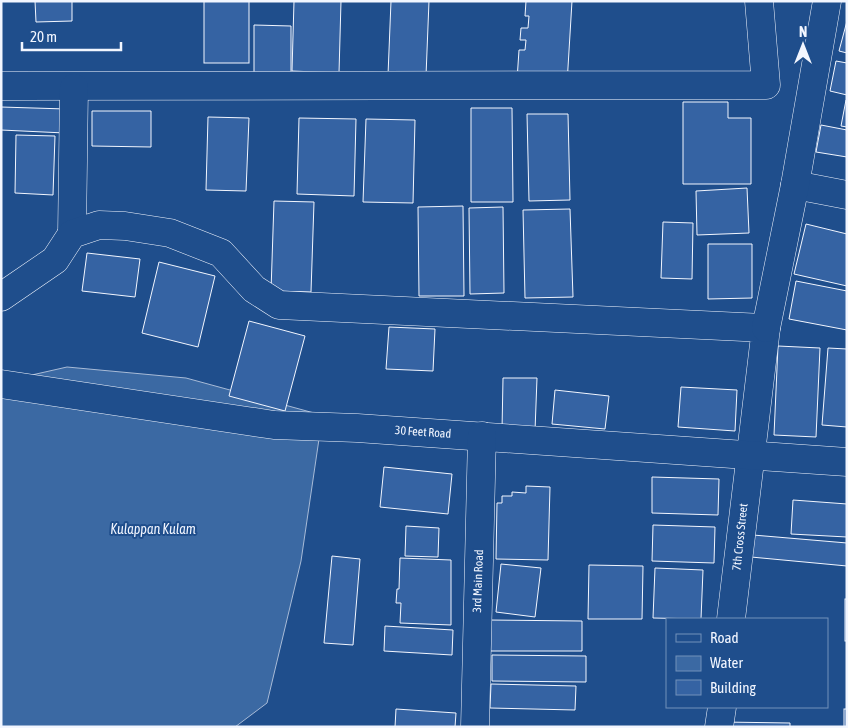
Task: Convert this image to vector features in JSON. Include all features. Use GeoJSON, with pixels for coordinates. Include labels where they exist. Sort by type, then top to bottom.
{"type":"FeatureCollection","features":[{"type":"Feature","properties":{"kind":"street"},"geometry":{"type":"LineString","coordinates":[[1,86],[74,88],[766,85],[760,1]]}},
{"type":"Feature","properties":{"kind":"street","name":"7th Cross Street"},"geometry":{"type":"LineString","coordinates":[[731,618],[749,454],[766,328],[795,185],[827,1]]}},
{"type":"Feature","properties":{"kind":"street"},"geometry":{"type":"LineString","coordinates":[[1,297],[55,260],[72,234],[74,88]]}},
{"type":"Feature","properties":{"kind":"street"},"geometry":{"type":"LineString","coordinates":[[795,185],[847,195]]}},
{"type":"Feature","properties":{"kind":"street"},"geometry":{"type":"LineString","coordinates":[[72,234],[99,225],[124,226],[170,234],[221,253],[254,289],[279,305],[766,328]]}},
{"type":"Feature","properties":{"kind":"street","name":"30 Feet Road"},"geometry":{"type":"LineString","coordinates":[[1,384],[274,425],[482,436],[847,462]]}},
{"type":"Feature","properties":{"kind":"street","name":"3rd Main Road"},"geometry":{"type":"LineString","coordinates":[[475,727],[482,436]]}},
{"type":"Feature","properties":{"kind":"street"},"geometry":{"type":"LineString","coordinates":[[719,727],[722,708]]}},
{"type":"Feature","properties":{"kind":"water","name":"Kulappan Kulam"},"geometry":{"type":"Polygon","coordinates":[[[67,367],[186,378],[314,413],[319,439],[301,561],[267,703],[235,727],[1,727],[1,382],[67,367]]]}},
{"type":"Feature","properties":{"kind":"building"},"geometry":{"type":"Polygon","coordinates":[[[35,1],[72,1],[72,21],[36,22],[35,1]]]}},
{"type":"Feature","properties":{"kind":"building"},"geometry":{"type":"Polygon","coordinates":[[[204,1],[249,1],[249,63],[204,63],[204,1]]]}},
{"type":"Feature","properties":{"kind":"building"},"geometry":{"type":"Polygon","coordinates":[[[294,1],[341,1],[339,73],[292,71],[294,1]]]}},
{"type":"Feature","properties":{"kind":"building"},"geometry":{"type":"Polygon","coordinates":[[[391,1],[429,1],[426,76],[388,75],[391,1]]]}},
{"type":"Feature","properties":{"kind":"building"},"geometry":{"type":"Polygon","coordinates":[[[526,1],[572,1],[567,84],[517,80],[519,50],[525,50],[526,40],[520,40],[521,28],[528,28],[529,16],[525,16],[526,1]]]}},
{"type":"Feature","properties":{"kind":"building"},"geometry":{"type":"Polygon","coordinates":[[[847,21],[847,53],[839,51],[847,21]]]}},
{"type":"Feature","properties":{"kind":"building"},"geometry":{"type":"Polygon","coordinates":[[[254,25],[291,26],[291,77],[254,76],[254,25]]]}},
{"type":"Feature","properties":{"kind":"building"},"geometry":{"type":"Polygon","coordinates":[[[836,61],[847,63],[847,95],[830,91],[836,61]]]}},
{"type":"Feature","properties":{"kind":"building"},"geometry":{"type":"Polygon","coordinates":[[[847,100],[847,127],[841,126],[847,100]]]}},
{"type":"Feature","properties":{"kind":"building"},"geometry":{"type":"Polygon","coordinates":[[[683,102],[728,102],[728,118],[751,118],[751,184],[683,184],[683,102]]]}},
{"type":"Feature","properties":{"kind":"building"},"geometry":{"type":"Polygon","coordinates":[[[1,107],[66,109],[65,133],[1,130],[1,107]]]}},
{"type":"Feature","properties":{"kind":"building"},"geometry":{"type":"Polygon","coordinates":[[[471,108],[512,108],[513,202],[471,202],[471,108]]]}},
{"type":"Feature","properties":{"kind":"building"},"geometry":{"type":"Polygon","coordinates":[[[92,111],[151,111],[151,147],[92,146],[92,111]]]}},
{"type":"Feature","properties":{"kind":"building"},"geometry":{"type":"Polygon","coordinates":[[[527,114],[568,114],[570,200],[529,201],[527,114]]]}},
{"type":"Feature","properties":{"kind":"building"},"geometry":{"type":"Polygon","coordinates":[[[208,117],[249,118],[246,191],[206,190],[208,117]]]}},
{"type":"Feature","properties":{"kind":"building"},"geometry":{"type":"Polygon","coordinates":[[[299,118],[356,119],[354,196],[297,194],[299,118]]]}},
{"type":"Feature","properties":{"kind":"building"},"geometry":{"type":"Polygon","coordinates":[[[366,119],[415,120],[413,203],[363,202],[366,119]]]}},
{"type":"Feature","properties":{"kind":"building"},"geometry":{"type":"Polygon","coordinates":[[[821,125],[847,130],[847,157],[816,152],[821,125]]]}},
{"type":"Feature","properties":{"kind":"building"},"geometry":{"type":"Polygon","coordinates":[[[16,135],[55,136],[53,195],[15,193],[16,135]]]}},
{"type":"Feature","properties":{"kind":"building"},"geometry":{"type":"Polygon","coordinates":[[[747,188],[749,233],[697,235],[696,191],[747,188]]]}},
{"type":"Feature","properties":{"kind":"building"},"geometry":{"type":"Polygon","coordinates":[[[274,201],[314,202],[311,292],[271,291],[274,201]]]}},
{"type":"Feature","properties":{"kind":"building"},"geometry":{"type":"Polygon","coordinates":[[[463,206],[464,296],[419,296],[418,207],[463,206]]]}},
{"type":"Feature","properties":{"kind":"building"},"geometry":{"type":"Polygon","coordinates":[[[503,207],[504,293],[470,294],[469,208],[503,207]]]}},
{"type":"Feature","properties":{"kind":"building"},"geometry":{"type":"Polygon","coordinates":[[[570,209],[573,297],[525,298],[523,210],[570,209]]]}},
{"type":"Feature","properties":{"kind":"building"},"geometry":{"type":"Polygon","coordinates":[[[663,222],[693,223],[692,279],[661,278],[663,222]]]}},
{"type":"Feature","properties":{"kind":"building"},"geometry":{"type":"Polygon","coordinates":[[[806,224],[847,234],[847,286],[794,274],[806,224]]]}},
{"type":"Feature","properties":{"kind":"building"},"geometry":{"type":"Polygon","coordinates":[[[708,244],[752,244],[752,298],[708,299],[708,244]]]}},
{"type":"Feature","properties":{"kind":"building"},"geometry":{"type":"Polygon","coordinates":[[[87,253],[140,259],[135,297],[82,291],[87,253]]]}},
{"type":"Feature","properties":{"kind":"building"},"geometry":{"type":"Polygon","coordinates":[[[159,262],[215,276],[198,347],[142,333],[159,262]]]}},
{"type":"Feature","properties":{"kind":"building"},"geometry":{"type":"Polygon","coordinates":[[[796,281],[847,291],[847,330],[789,319],[796,281]]]}},
{"type":"Feature","properties":{"kind":"building"},"geometry":{"type":"Polygon","coordinates":[[[249,321],[305,336],[285,411],[229,396],[249,321]]]}},
{"type":"Feature","properties":{"kind":"building"},"geometry":{"type":"Polygon","coordinates":[[[389,327],[435,329],[433,371],[386,369],[389,327]]]}},
{"type":"Feature","properties":{"kind":"building"},"geometry":{"type":"Polygon","coordinates":[[[778,346],[820,348],[816,437],[774,435],[778,346]]]}},
{"type":"Feature","properties":{"kind":"building"},"geometry":{"type":"Polygon","coordinates":[[[828,348],[847,349],[847,427],[822,425],[828,348]]]}},
{"type":"Feature","properties":{"kind":"building"},"geometry":{"type":"Polygon","coordinates":[[[503,378],[537,378],[535,431],[502,430],[503,378]]]}},
{"type":"Feature","properties":{"kind":"building"},"geometry":{"type":"Polygon","coordinates":[[[681,387],[737,390],[735,431],[678,427],[681,387]]]}},
{"type":"Feature","properties":{"kind":"building"},"geometry":{"type":"Polygon","coordinates":[[[555,390],[609,396],[605,429],[552,424],[555,390]]]}},
{"type":"Feature","properties":{"kind":"building"},"geometry":{"type":"Polygon","coordinates":[[[384,467],[452,474],[448,514],[380,507],[384,467]]]}},
{"type":"Feature","properties":{"kind":"building"},"geometry":{"type":"Polygon","coordinates":[[[652,477],[719,479],[718,515],[652,513],[652,477]]]}},
{"type":"Feature","properties":{"kind":"building"},"geometry":{"type":"Polygon","coordinates":[[[526,486],[550,487],[548,560],[496,559],[497,503],[502,503],[502,496],[512,496],[512,492],[526,493],[526,486]]]}},
{"type":"Feature","properties":{"kind":"building"},"geometry":{"type":"Polygon","coordinates":[[[793,500],[847,504],[847,537],[791,534],[793,500]]]}},
{"type":"Feature","properties":{"kind":"building"},"geometry":{"type":"Polygon","coordinates":[[[653,525],[715,527],[714,563],[652,561],[653,525]]]}},
{"type":"Feature","properties":{"kind":"building"},"geometry":{"type":"Polygon","coordinates":[[[406,526],[439,528],[438,557],[405,556],[406,526]]]}},
{"type":"Feature","properties":{"kind":"building"},"geometry":{"type":"Polygon","coordinates":[[[753,535],[847,543],[847,566],[751,557],[753,535]]]}},
{"type":"Feature","properties":{"kind":"building"},"geometry":{"type":"Polygon","coordinates":[[[332,556],[360,559],[353,645],[324,643],[332,556]]]}},
{"type":"Feature","properties":{"kind":"building"},"geometry":{"type":"Polygon","coordinates":[[[400,558],[451,560],[451,625],[400,623],[401,603],[396,603],[397,589],[399,589],[400,558]]]}},
{"type":"Feature","properties":{"kind":"building"},"geometry":{"type":"Polygon","coordinates":[[[501,564],[541,568],[535,617],[496,612],[501,564]]]}},
{"type":"Feature","properties":{"kind":"building"},"geometry":{"type":"Polygon","coordinates":[[[589,565],[643,566],[642,619],[588,619],[589,565]]]}},
{"type":"Feature","properties":{"kind":"building"},"geometry":{"type":"Polygon","coordinates":[[[655,568],[703,570],[701,618],[653,618],[655,568]]]}},
{"type":"Feature","properties":{"kind":"building"},"geometry":{"type":"Polygon","coordinates":[[[845,599],[847,599],[847,641],[845,641],[845,599]]]}},
{"type":"Feature","properties":{"kind":"building"},"geometry":{"type":"Polygon","coordinates":[[[489,620],[582,621],[582,651],[489,651],[489,620]]]}},
{"type":"Feature","properties":{"kind":"building"},"geometry":{"type":"Polygon","coordinates":[[[385,626],[453,630],[452,655],[384,651],[385,626]]]}},
{"type":"Feature","properties":{"kind":"building"},"geometry":{"type":"Polygon","coordinates":[[[492,655],[586,656],[586,682],[492,681],[492,655]]]}},
{"type":"Feature","properties":{"kind":"building"},"geometry":{"type":"Polygon","coordinates":[[[491,684],[576,686],[575,710],[490,708],[491,684]]]}},
{"type":"Feature","properties":{"kind":"building"},"geometry":{"type":"Polygon","coordinates":[[[396,709],[456,713],[455,727],[395,727],[396,709]]]}},
{"type":"Feature","properties":{"kind":"building"},"geometry":{"type":"Polygon","coordinates":[[[844,709],[847,709],[847,727],[844,727],[844,709]]]}},
{"type":"Feature","properties":{"kind":"building"},"geometry":{"type":"Polygon","coordinates":[[[722,722],[790,723],[790,727],[722,727],[722,722]]]}}]}
